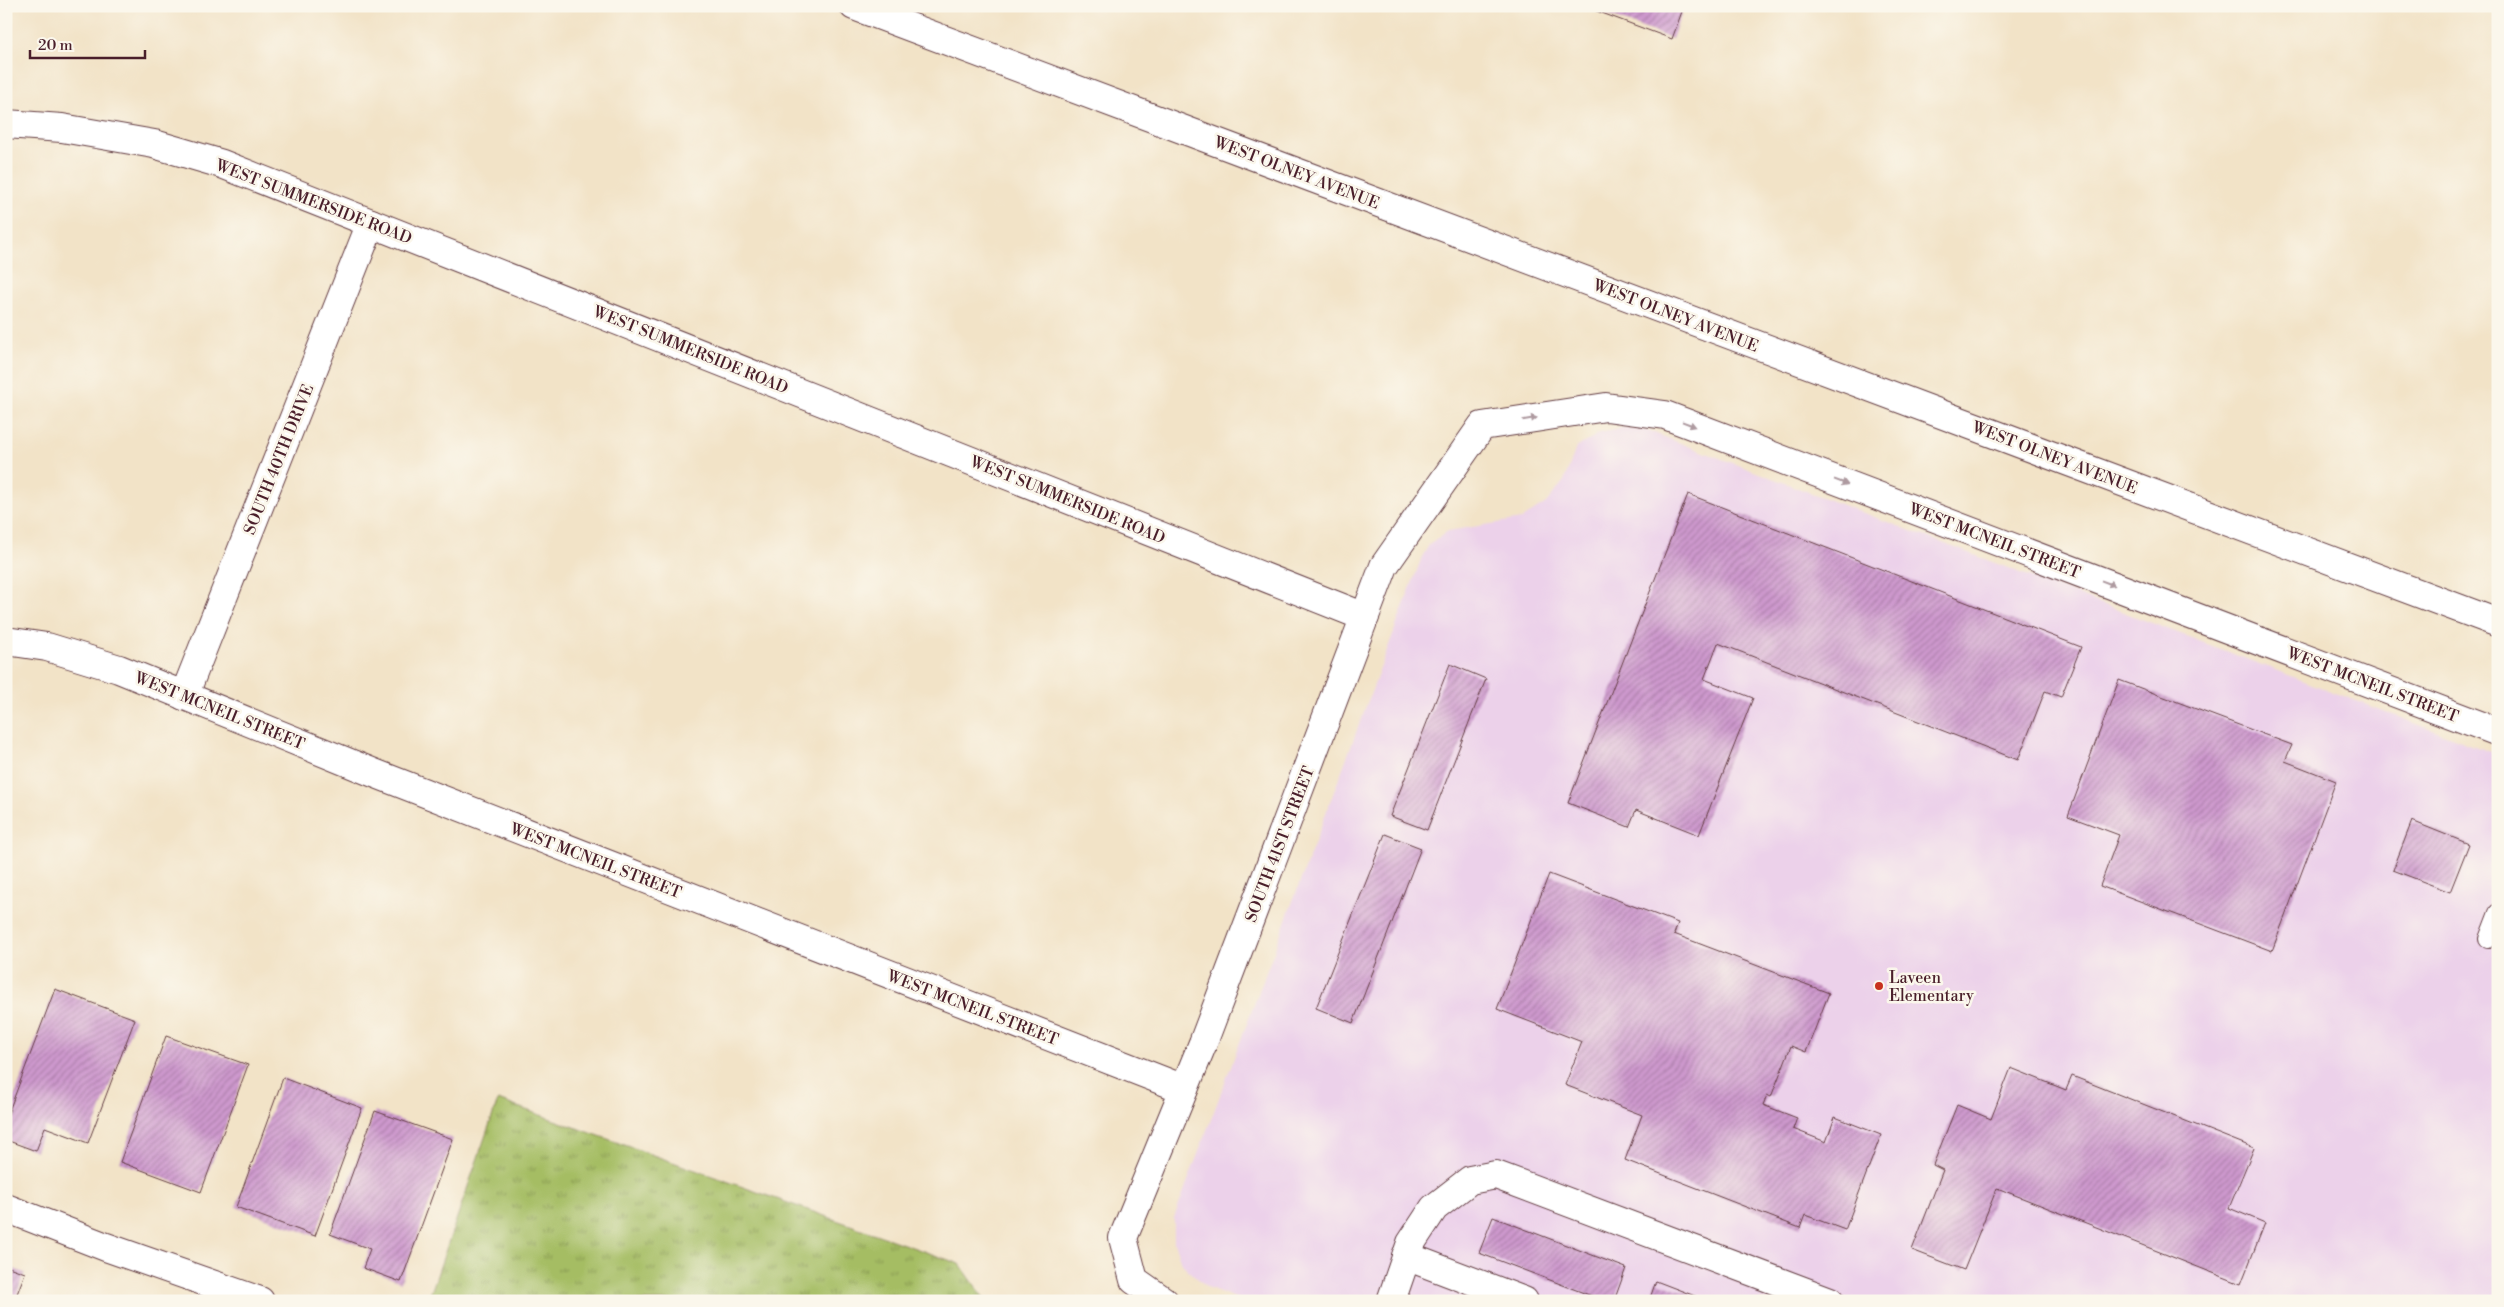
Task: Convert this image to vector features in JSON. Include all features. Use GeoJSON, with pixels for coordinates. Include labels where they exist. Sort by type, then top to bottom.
{"type":"FeatureCollection","features":[{"type":"Feature","properties":{"kind":"street","name":"WEST OLNEY AVENUE"},"geometry":{"type":"LineString","coordinates":[[854,6],[2498,623]]}},
{"type":"Feature","properties":{"kind":"street","name":"WEST SUMMERSIDE ROAD"},"geometry":{"type":"LineString","coordinates":[[6,124],[62,128],[154,144],[222,164],[1365,617]]}},
{"type":"Feature","properties":{"kind":"street","name":"SOUTH 40TH DRIVE"},"geometry":{"type":"LineString","coordinates":[[184,696],[371,222]]}},
{"type":"Feature","properties":{"kind":"street","name":"WEST MCNEIL STREET"},"geometry":{"type":"LineString","coordinates":[[1482,426],[1606,407],[1665,415],[2498,732]]}},
{"type":"Feature","properties":{"kind":"street","name":"SOUTH 41ST STREET"},"geometry":{"type":"LineString","coordinates":[[1164,1301],[1134,1280],[1123,1238],[1184,1089],[1384,566],[1482,426]]}},
{"type":"Feature","properties":{"kind":"street","name":"WEST MCNEIL STREET"},"geometry":{"type":"LineString","coordinates":[[6,642],[47,647],[118,668],[374,773],[1184,1089]]}},
{"type":"Feature","properties":{"kind":"street"},"geometry":{"type":"LineString","coordinates":[[1391,1301],[1411,1243],[1434,1208],[1470,1180],[1496,1176],[1830,1301]]}},
{"type":"Feature","properties":{"kind":"street"},"geometry":{"type":"LineString","coordinates":[[6,1208],[106,1247],[260,1301]]}},
{"type":"Feature","properties":{"kind":"street"},"geometry":{"type":"LineString","coordinates":[[1406,1256],[1524,1301]]}},
{"type":"Feature","properties":{"kind":"lane"},"geometry":{"type":"LineString","coordinates":[[2488,939],[2498,913]]}},
{"type":"Feature","properties":{"kind":"shaded area","name":"Laveen Elementary"},"geometry":{"type":"Polygon","coordinates":[[[1626,428],[1646,430],[2498,755],[2498,1301],[1243,1301],[1207,1287],[1181,1263],[1174,1242],[1174,1218],[1422,557],[1429,545],[1448,531],[1522,519],[1546,503],[1564,481],[1576,448],[1600,433],[1626,428]]]}},
{"type":"Feature","properties":{"kind":"green space"},"geometry":{"type":"Polygon","coordinates":[[[498,1100],[960,1264],[986,1301],[428,1301],[498,1100]]]}},
{"type":"Feature","properties":{"kind":"building"},"geometry":{"type":"Polygon","coordinates":[[[1583,6],[1684,6],[1672,39],[1583,6]]]}},
{"type":"Feature","properties":{"kind":"building"},"geometry":{"type":"Polygon","coordinates":[[[1688,494],[2081,647],[2061,697],[2045,691],[2018,760],[1718,643],[1704,679],[1753,698],[1699,835],[1636,810],[1629,827],[1568,803],[1688,494]]]}},
{"type":"Feature","properties":{"kind":"building"},"geometry":{"type":"Polygon","coordinates":[[[1450,664],[1486,679],[1427,830],[1390,816],[1450,664]]]}},
{"type":"Feature","properties":{"kind":"building"},"geometry":{"type":"Polygon","coordinates":[[[2119,680],[2292,745],[2285,761],[2336,781],[2272,951],[2100,886],[2119,835],[2068,816],[2119,680]]]}},
{"type":"Feature","properties":{"kind":"building"},"geometry":{"type":"Polygon","coordinates":[[[2412,821],[2469,844],[2450,892],[2393,870],[2412,821]]]}},
{"type":"Feature","properties":{"kind":"building"},"geometry":{"type":"Polygon","coordinates":[[[1385,834],[1421,848],[1353,1023],[1316,1008],[1385,834]]]}},
{"type":"Feature","properties":{"kind":"building"},"geometry":{"type":"Polygon","coordinates":[[[1549,874],[1678,923],[1674,934],[1829,993],[1806,1052],[1791,1046],[1771,1097],[1767,1095],[1763,1105],[1797,1118],[1793,1129],[1826,1142],[1835,1117],[1881,1135],[1845,1230],[1805,1215],[1800,1228],[1625,1160],[1642,1115],[1565,1085],[1582,1042],[1497,1009],[1549,874]]]}},
{"type":"Feature","properties":{"kind":"building"},"geometry":{"type":"Polygon","coordinates":[[[55,989],[135,1019],[88,1143],[45,1127],[36,1151],[6,1140],[6,1119],[55,989]]]}},
{"type":"Feature","properties":{"kind":"building"},"geometry":{"type":"Polygon","coordinates":[[[166,1036],[248,1065],[201,1192],[120,1162],[166,1036]]]}},
{"type":"Feature","properties":{"kind":"building"},"geometry":{"type":"Polygon","coordinates":[[[2011,1068],[2066,1090],[2072,1076],[2254,1148],[2229,1208],[2265,1223],[2241,1284],[1997,1188],[1964,1270],[1912,1250],[1943,1170],[1933,1165],[1957,1105],[1991,1119],[2011,1068]]]}},
{"type":"Feature","properties":{"kind":"building"},"geometry":{"type":"Polygon","coordinates":[[[283,1078],[362,1108],[315,1236],[236,1207],[283,1078]]]}},
{"type":"Feature","properties":{"kind":"building"},"geometry":{"type":"Polygon","coordinates":[[[375,1111],[453,1139],[401,1282],[363,1268],[370,1249],[330,1234],[375,1111]]]}},
{"type":"Feature","properties":{"kind":"building"},"geometry":{"type":"Polygon","coordinates":[[[1493,1217],[1626,1268],[1614,1301],[1605,1301],[1479,1253],[1493,1217]]]}},
{"type":"Feature","properties":{"kind":"building"},"geometry":{"type":"Polygon","coordinates":[[[6,1266],[25,1273],[17,1294],[35,1301],[6,1301],[6,1266]]]}},
{"type":"Feature","properties":{"kind":"building"},"geometry":{"type":"Polygon","coordinates":[[[1656,1281],[1708,1301],[1649,1301],[1656,1281]]]}},
{"type":"Feature","properties":{"kind":"place","name":"Laveen Elementary"},"geometry":{"type":"Point","coordinates":[1879,986]}}]}
